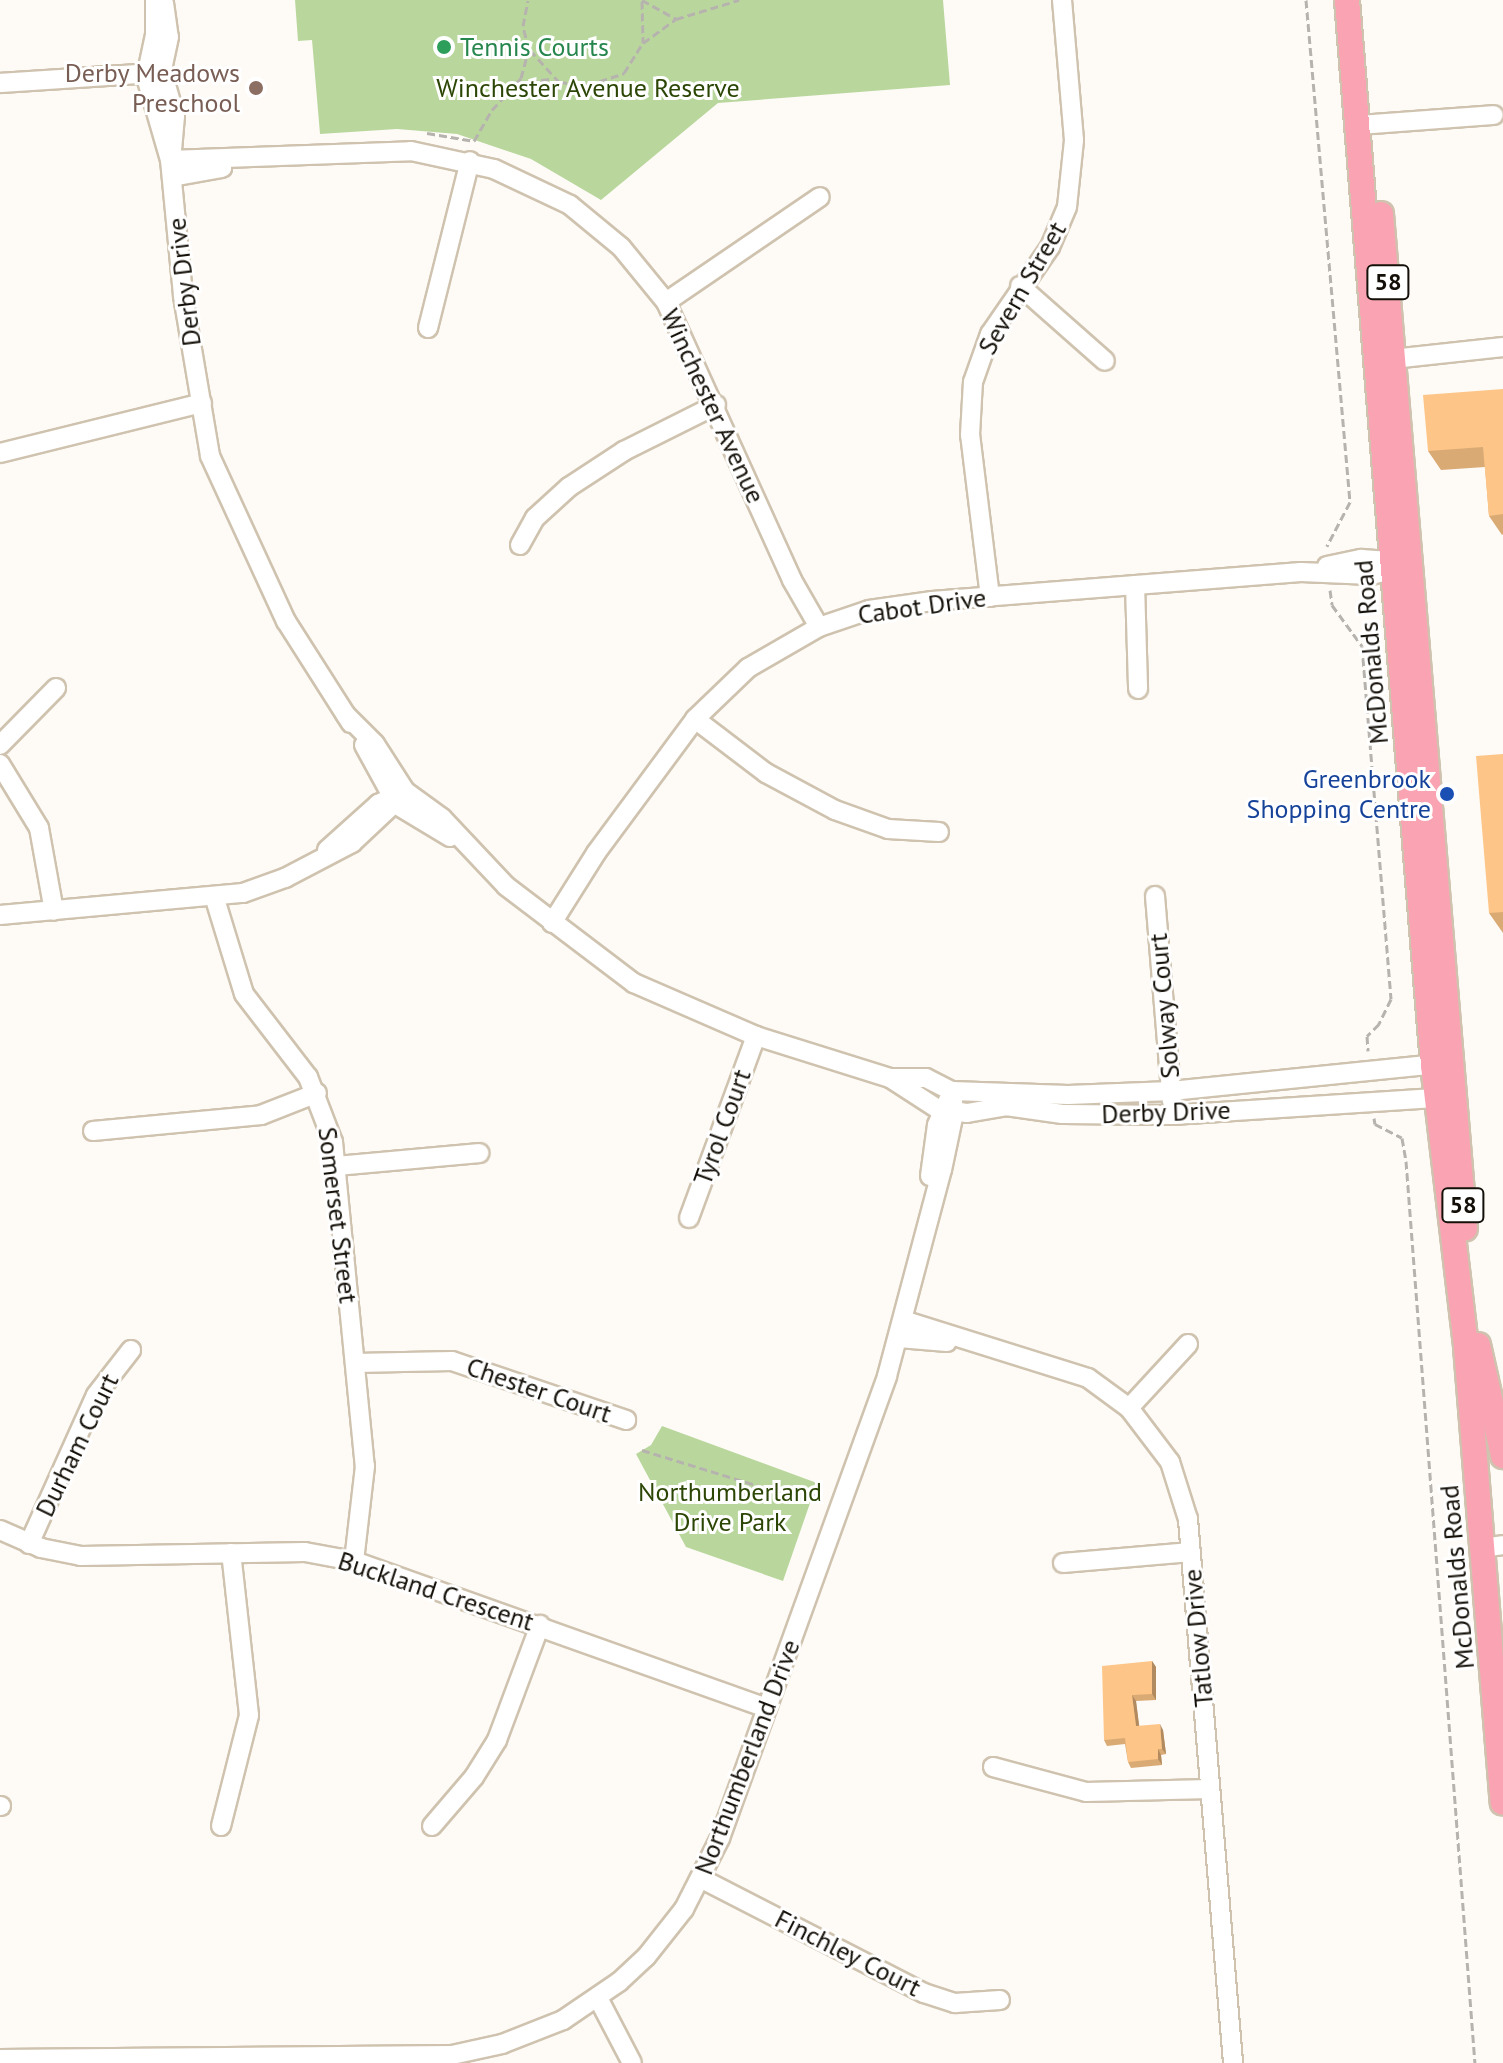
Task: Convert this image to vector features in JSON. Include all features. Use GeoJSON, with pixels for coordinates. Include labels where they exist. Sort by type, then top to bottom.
{"type":"FeatureCollection","features":[{"type":"Feature","properties":{"kind":"main road","name":"McDonalds Road"},"geometry":{"type":"LineString","coordinates":[[1347,0],[1366,124]]}},
{"type":"Feature","properties":{"kind":"main road","name":"McDonalds Road"},"geometry":{"type":"LineString","coordinates":[[1363,0],[1366,124],[1399,565],[1466,1347],[1493,1546],[1503,1802]]}},
{"type":"Feature","properties":{"kind":"main road","name":"McDonalds Road"},"geometry":{"type":"LineString","coordinates":[[1445,1097],[1466,1288],[1466,1347]]}},
{"type":"Feature","properties":{"kind":"main road"},"geometry":{"type":"LineString","coordinates":[[1466,1288],[1503,1456]]}},
{"type":"Feature","properties":{"kind":"street","name":"Derby Drive"},"geometry":{"type":"LineString","coordinates":[[155,0],[151,71],[171,169],[183,296],[202,403],[236,513],[286,621],[397,798],[442,818],[459,842],[548,919],[607,959],[640,972],[679,1000],[756,1036],[890,1078],[949,1112],[1006,1106],[1062,1114],[1173,1115],[1445,1097]]}},
{"type":"Feature","properties":{"kind":"street","name":"Derby Drive"},"geometry":{"type":"LineString","coordinates":[[151,71],[169,37],[163,0]]}},
{"type":"Feature","properties":{"kind":"street","name":"Severn Street"},"geometry":{"type":"LineString","coordinates":[[984,597],[970,435],[973,382],[990,334],[1055,237],[1072,184],[1074,140],[1062,0]]}},
{"type":"Feature","properties":{"kind":"street"},"geometry":{"type":"LineString","coordinates":[[0,83],[151,71]]}},
{"type":"Feature","properties":{"kind":"street"},"geometry":{"type":"LineString","coordinates":[[1366,124],[1494,115]]}},
{"type":"Feature","properties":{"kind":"street","name":"Winchester Avenue"},"geometry":{"type":"LineString","coordinates":[[171,169],[386,151],[470,161],[522,179],[570,205],[621,247],[666,302],[716,405],[814,630]]}},
{"type":"Feature","properties":{"kind":"street"},"geometry":{"type":"LineString","coordinates":[[428,328],[470,161]]}},
{"type":"Feature","properties":{"kind":"street"},"geometry":{"type":"LineString","coordinates":[[666,302],[820,197]]}},
{"type":"Feature","properties":{"kind":"street"},"geometry":{"type":"LineString","coordinates":[[1020,286],[1105,361]]}},
{"type":"Feature","properties":{"kind":"street"},"geometry":{"type":"LineString","coordinates":[[1386,360],[1503,347]]}},
{"type":"Feature","properties":{"kind":"street"},"geometry":{"type":"LineString","coordinates":[[0,453],[202,403]]}},
{"type":"Feature","properties":{"kind":"street"},"geometry":{"type":"LineString","coordinates":[[520,545],[535,518],[569,487],[624,451],[716,405]]}},
{"type":"Feature","properties":{"kind":"street","name":"Cabot Drive"},"geometry":{"type":"LineString","coordinates":[[548,919],[695,719],[748,668],[814,630],[896,605],[1399,565]]}},
{"type":"Feature","properties":{"kind":"street"},"geometry":{"type":"LineString","coordinates":[[1135,585],[1138,689]]}},
{"type":"Feature","properties":{"kind":"street"},"geometry":{"type":"LineString","coordinates":[[0,745],[56,688]]}},
{"type":"Feature","properties":{"kind":"street"},"geometry":{"type":"LineString","coordinates":[[695,719],[766,773],[814,801],[888,829],[939,832]]}},
{"type":"Feature","properties":{"kind":"street"},"geometry":{"type":"LineString","coordinates":[[0,764],[39,828],[54,911]]}},
{"type":"Feature","properties":{"kind":"street"},"geometry":{"type":"LineString","coordinates":[[0,915],[215,899],[265,887],[317,861],[354,823],[397,798]]}},
{"type":"Feature","properties":{"kind":"street","name":"Solway Court"},"geometry":{"type":"LineString","coordinates":[[1155,896],[1173,1115]]}},
{"type":"Feature","properties":{"kind":"street","name":"Somerset Street"},"geometry":{"type":"LineString","coordinates":[[215,899],[244,994],[317,1093],[337,1166],[365,1489],[354,1561]]}},
{"type":"Feature","properties":{"kind":"street","name":"Tyrol Court"},"geometry":{"type":"LineString","coordinates":[[689,1218],[756,1036]]}},
{"type":"Feature","properties":{"kind":"street","name":"Derby Drive"},"geometry":{"type":"LineString","coordinates":[[890,1078],[926,1078],[952,1091],[1068,1095],[1171,1091],[1442,1064]]}},
{"type":"Feature","properties":{"kind":"street","name":"Northumberland Drive"},"geometry":{"type":"LineString","coordinates":[[7,2061],[452,2059],[532,2034],[590,2003],[646,1957],[702,1879],[767,1708],[901,1329],[952,1091]]}},
{"type":"Feature","properties":{"kind":"street"},"geometry":{"type":"LineString","coordinates":[[93,1131],[261,1115],[317,1093]]}},
{"type":"Feature","properties":{"kind":"street"},"geometry":{"type":"LineString","coordinates":[[337,1166],[479,1153]]}},
{"type":"Feature","properties":{"kind":"street","name":"Tatlow Drive"},"geometry":{"type":"LineString","coordinates":[[901,1329],[1069,1369],[1129,1408],[1170,1462],[1184,1502],[1191,1552],[1233,2063]]}},
{"type":"Feature","properties":{"kind":"street"},"geometry":{"type":"LineString","coordinates":[[1129,1408],[1188,1344]]}},
{"type":"Feature","properties":{"kind":"street","name":"Durham Court"},"geometry":{"type":"LineString","coordinates":[[29,1544],[96,1395],[131,1350]]}},
{"type":"Feature","properties":{"kind":"street","name":"Chester Court"},"geometry":{"type":"LineString","coordinates":[[355,1363],[452,1361],[626,1420]]}},
{"type":"Feature","properties":{"kind":"street","name":"Buckland Crescent"},"geometry":{"type":"LineString","coordinates":[[0,1530],[29,1544],[103,1557],[305,1552],[354,1561],[767,1708]]}},
{"type":"Feature","properties":{"kind":"street"},"geometry":{"type":"LineString","coordinates":[[1063,1563],[1191,1552]]}},
{"type":"Feature","properties":{"kind":"street"},"geometry":{"type":"LineString","coordinates":[[221,1826],[249,1705],[231,1553]]}},
{"type":"Feature","properties":{"kind":"street"},"geometry":{"type":"LineString","coordinates":[[432,1826],[474,1777],[497,1740],[540,1625]]}},
{"type":"Feature","properties":{"kind":"street"},"geometry":{"type":"LineString","coordinates":[[993,1767],[1086,1792],[1210,1789]]}},
{"type":"Feature","properties":{"kind":"street","name":"Finchley Court"},"geometry":{"type":"LineString","coordinates":[[702,1879],[932,1996],[970,2004],[1000,2000]]}},
{"type":"Feature","properties":{"kind":"street"},"geometry":{"type":"LineString","coordinates":[[590,2003],[630,2059]]}},
{"type":"Feature","properties":{"kind":"path"},"geometry":{"type":"LineString","coordinates":[[528,0],[523,26],[529,49],[559,82]]}},
{"type":"Feature","properties":{"kind":"path"},"geometry":{"type":"LineString","coordinates":[[642,0],[676,19]]}},
{"type":"Feature","properties":{"kind":"path"},"geometry":{"type":"LineString","coordinates":[[642,0],[643,43]]}},
{"type":"Feature","properties":{"kind":"path"},"geometry":{"type":"LineString","coordinates":[[517,83],[539,77],[588,85],[614,80],[633,63],[643,43],[676,19],[739,0]]}},
{"type":"Feature","properties":{"kind":"path"},"geometry":{"type":"LineString","coordinates":[[1306,0],[1350,502],[1326,541],[1327,549]]}},
{"type":"Feature","properties":{"kind":"path"},"geometry":{"type":"LineString","coordinates":[[419,133],[474,141],[492,110],[517,83],[529,49]]}},
{"type":"Feature","properties":{"kind":"path"},"geometry":{"type":"LineString","coordinates":[[1330,589],[1332,605],[1362,646],[1391,999],[1379,1024],[1367,1036],[1368,1046]]}},
{"type":"Feature","properties":{"kind":"path"},"geometry":{"type":"LineString","coordinates":[[1375,1124],[1402,1138],[1406,1161],[1475,2063]]}},
{"type":"Feature","properties":{"kind":"path"},"geometry":{"type":"LineString","coordinates":[[642,1450],[752,1485],[816,1495]]}},
{"type":"Feature","properties":{"kind":"green space","name":"Winchester Avenue Reserve"},"geometry":{"type":"Polygon","coordinates":[[[295,0],[943,0],[950,85],[718,103],[601,200],[531,159],[457,134],[397,129],[320,134],[312,40],[298,41],[295,0]]]}},
{"type":"Feature","properties":{"kind":"green space","name":"Northumberland Drive Park"},"geometry":{"type":"Polygon","coordinates":[[[662,1426],[817,1483],[783,1581],[686,1547],[636,1454],[651,1445],[662,1426]]]}},
{"type":"Feature","properties":{"kind":"building"},"geometry":{"type":"Polygon","coordinates":[[[1503,389],[1503,514],[1489,516],[1483,447],[1428,451],[1423,395],[1503,389]]]}},
{"type":"Feature","properties":{"kind":"building"},"geometry":{"type":"Polygon","coordinates":[[[1503,754],[1503,912],[1489,913],[1476,756],[1503,754]]]}},
{"type":"Feature","properties":{"kind":"building"},"geometry":{"type":"Polygon","coordinates":[[[1152,1661],[1152,1694],[1132,1695],[1136,1726],[1160,1724],[1162,1749],[1158,1749],[1158,1759],[1128,1762],[1125,1738],[1104,1740],[1102,1666],[1152,1661]]]}},
{"type":"Feature","properties":{"kind":"place","name":"Tennis Courts"},"geometry":{"type":"Point","coordinates":[444,47]}},
{"type":"Feature","properties":{"kind":"place","name":"Derby Meadows Preschool"},"geometry":{"type":"Point","coordinates":[256,88]}},
{"type":"Feature","properties":{"kind":"place","name":"Greenbrook Shopping Centre"},"geometry":{"type":"Point","coordinates":[1447,794]}}]}
